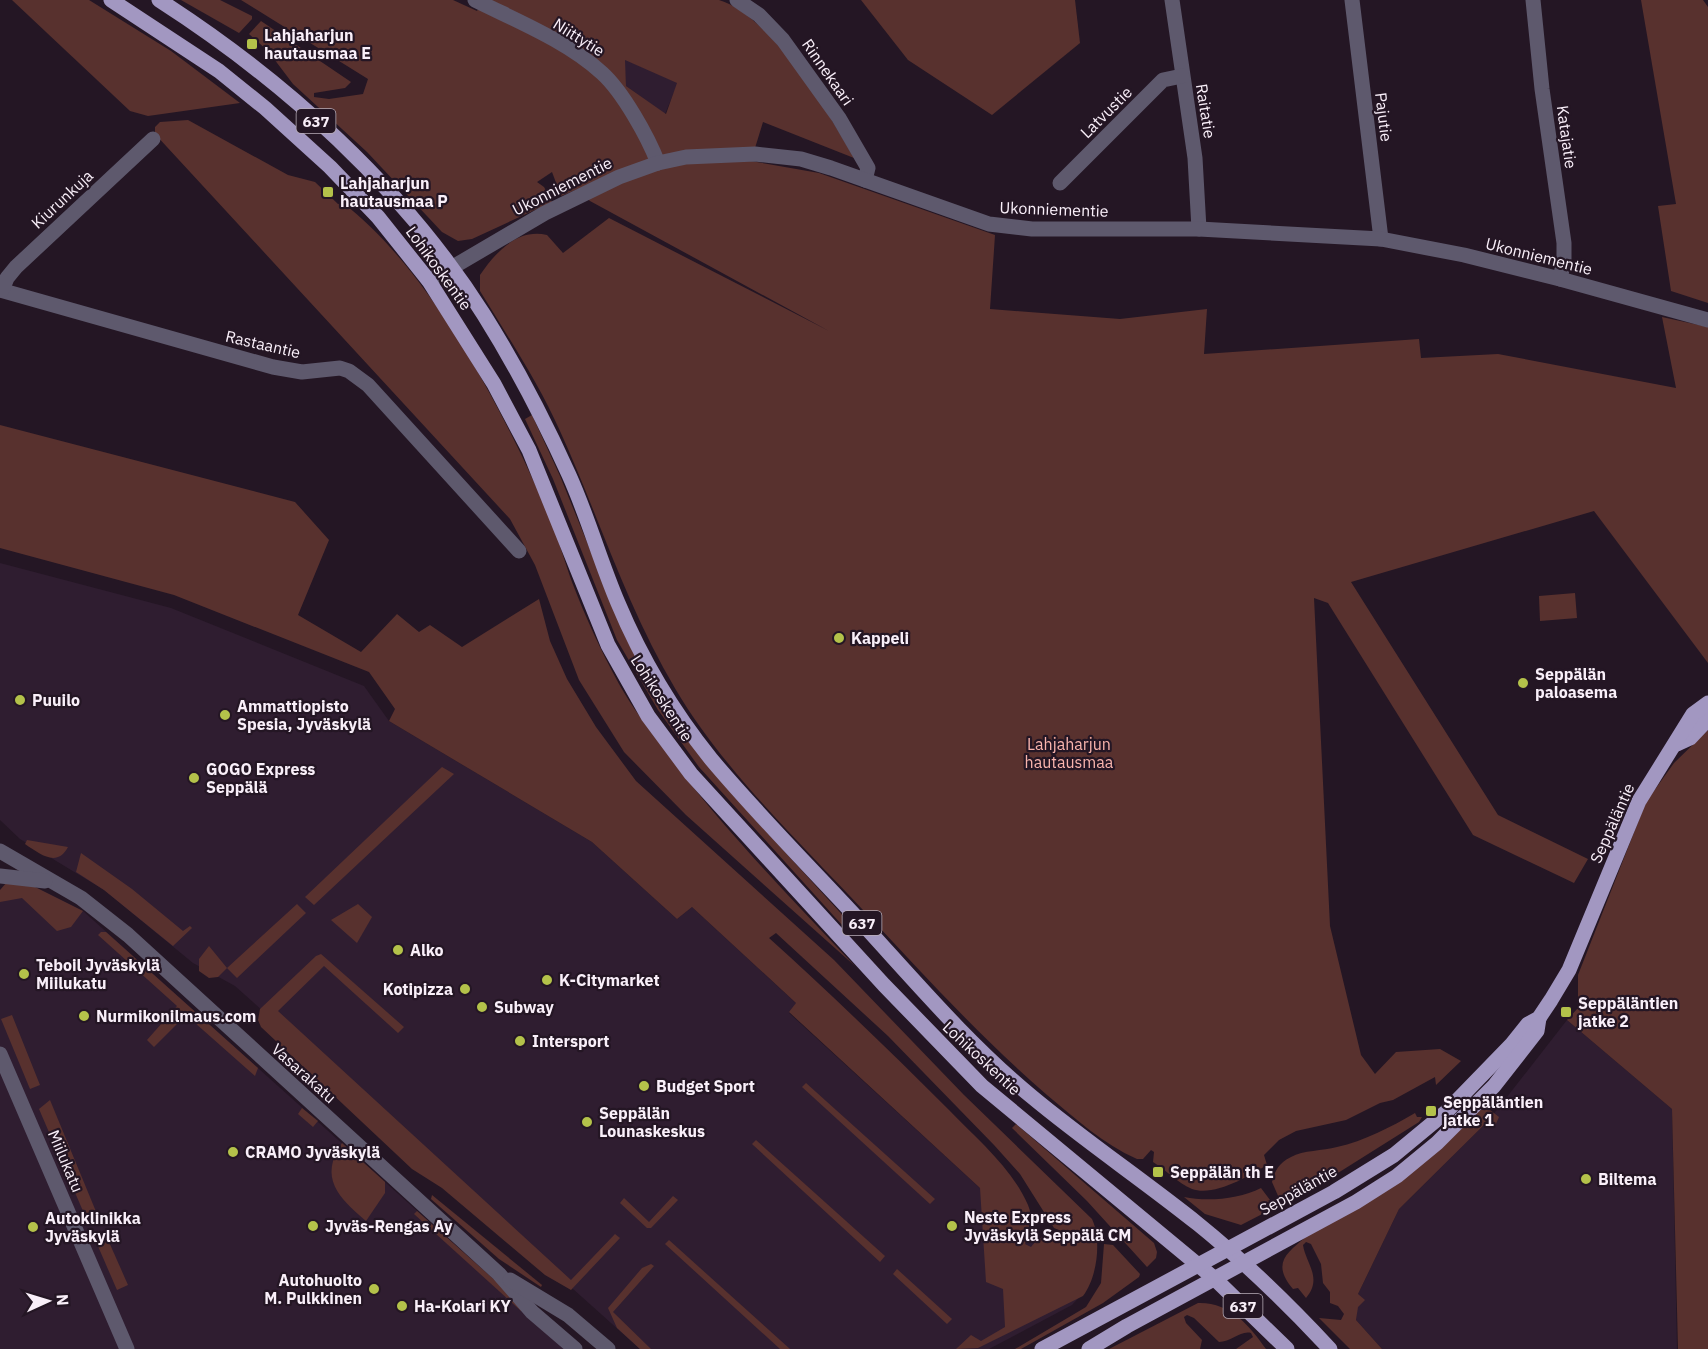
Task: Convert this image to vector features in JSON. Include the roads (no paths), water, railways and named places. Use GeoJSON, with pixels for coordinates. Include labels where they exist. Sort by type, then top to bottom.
{"type":"FeatureCollection","features":[{"type":"Feature","properties":{"kind":"main road","name":"Lohikoskentie"},"geometry":{"type":"LineString","coordinates":[[111,0],[219,71],[265,108],[330,167],[362,200],[429,281],[494,384],[529,450],[613,654],[648,716],[691,774],[899,1001],[982,1086],[1215,1279],[1287,1349]]}},
{"type":"Feature","properties":{"kind":"main road","name":"Lohikoskentie"},"geometry":{"type":"LineString","coordinates":[[159,0],[247,60],[300,105],[398,202],[450,267],[483,313],[553,440],[581,501],[619,606],[649,666],[710,758],[952,1021],[1020,1086],[1197,1223],[1244,1265],[1330,1349]]}},
{"type":"Feature","properties":{"kind":"main road","name":"Seppäläntie"},"geometry":{"type":"LineString","coordinates":[[1089,1349],[1244,1265],[1356,1202],[1397,1176],[1437,1143],[1494,1086],[1537,1031],[1539,1018],[1569,970],[1639,801],[1677,744],[1693,714],[1708,703]]}},
{"type":"Feature","properties":{"kind":"main road","name":"Seppäläntie"},"geometry":{"type":"LineString","coordinates":[[1677,744],[1690,738],[1708,719]]}},
{"type":"Feature","properties":{"kind":"main road","name":"Seppäläntie"},"geometry":{"type":"LineString","coordinates":[[1042,1349],[1334,1192],[1409,1143],[1446,1112],[1512,1044],[1528,1024],[1539,1018]]}},
{"type":"Feature","properties":{"kind":"street","name":"Niittytie"},"geometry":{"type":"LineString","coordinates":[[475,0],[580,56],[604,75],[649,141],[658,163]]}},
{"type":"Feature","properties":{"kind":"street","name":"Rinnekaari"},"geometry":{"type":"LineString","coordinates":[[737,0],[759,15],[790,48],[851,138],[868,168],[866,180]]}},
{"type":"Feature","properties":{"kind":"street","name":"Raitatie"},"geometry":{"type":"LineString","coordinates":[[1172,0],[1195,158],[1199,229]]}},
{"type":"Feature","properties":{"kind":"street","name":"Pajutie"},"geometry":{"type":"LineString","coordinates":[[1352,0],[1381,239]]}},
{"type":"Feature","properties":{"kind":"street","name":"Katajatie"},"geometry":{"type":"LineString","coordinates":[[1533,0],[1542,89],[1563,243],[1564,260],[1560,279]]}},
{"type":"Feature","properties":{"kind":"street","name":"Latvustie"},"geometry":{"type":"LineString","coordinates":[[1060,183],[1163,80],[1182,76]]}},
{"type":"Feature","properties":{"kind":"street","name":"Kiurunkuja"},"geometry":{"type":"LineString","coordinates":[[1,290],[15,267],[153,140]]}},
{"type":"Feature","properties":{"kind":"street","name":"Ukonniementie"},"geometry":{"type":"LineString","coordinates":[[429,281],[545,213],[619,177],[658,163],[686,157],[755,154],[801,159],[989,224],[1032,229],[1199,229],[1381,239],[1464,255],[1708,320]]}},
{"type":"Feature","properties":{"kind":"street","name":"Rastaantie"},"geometry":{"type":"LineString","coordinates":[[1,290],[273,367],[302,372],[329,368],[349,371],[374,391],[519,551]]}},
{"type":"Feature","properties":{"kind":"street","name":"Vasarakatu"},"geometry":{"type":"LineString","coordinates":[[0,851],[81,898],[128,935],[499,1274],[532,1312],[574,1349]]}},
{"type":"Feature","properties":{"kind":"street","name":"Vasarakatu"},"geometry":{"type":"LineString","coordinates":[[0,876],[53,882]]}},
{"type":"Feature","properties":{"kind":"street","name":"Miilukatu"},"geometry":{"type":"LineString","coordinates":[[0,1054],[127,1349]]}},
{"type":"Feature","properties":{"kind":"street","name":"Vasarakatu"},"geometry":{"type":"LineString","coordinates":[[499,1274],[568,1315],[608,1349]]}},
{"type":"Feature","properties":{"kind":"place","name":"Lahjaharjun hautausmaa E"},"geometry":{"type":"Point","coordinates":[252,44]}},
{"type":"Feature","properties":{"kind":"place","name":"Lahjaharjun hautausmaa P"},"geometry":{"type":"Point","coordinates":[328,192]}},
{"type":"Feature","properties":{"kind":"place","name":"Kappeli"},"geometry":{"type":"Point","coordinates":[839,638]}},
{"type":"Feature","properties":{"kind":"place","name":"Seppälän paloasema"},"geometry":{"type":"Point","coordinates":[1523,683]}},
{"type":"Feature","properties":{"kind":"place","name":"Puuilo"},"geometry":{"type":"Point","coordinates":[20,700]}},
{"type":"Feature","properties":{"kind":"place","name":"Ammattiopisto Spesia, Jyväskylä"},"geometry":{"type":"Point","coordinates":[225,715]}},
{"type":"Feature","properties":{"kind":"place","name":"GOGO Express Seppälä"},"geometry":{"type":"Point","coordinates":[194,778]}},
{"type":"Feature","properties":{"kind":"place","name":"Alko"},"geometry":{"type":"Point","coordinates":[398,950]}},
{"type":"Feature","properties":{"kind":"place","name":"Teboil Jyväskylä Miilukatu"},"geometry":{"type":"Point","coordinates":[24,974]}},
{"type":"Feature","properties":{"kind":"place","name":"K-Citymarket"},"geometry":{"type":"Point","coordinates":[547,980]}},
{"type":"Feature","properties":{"kind":"place","name":"Kotipizza"},"geometry":{"type":"Point","coordinates":[465,989]}},
{"type":"Feature","properties":{"kind":"place","name":"Subway"},"geometry":{"type":"Point","coordinates":[482,1007]}},
{"type":"Feature","properties":{"kind":"place","name":"Seppäläntien jatke 2"},"geometry":{"type":"Point","coordinates":[1566,1012]}},
{"type":"Feature","properties":{"kind":"place","name":"Nurmikonilmaus.com"},"geometry":{"type":"Point","coordinates":[84,1016]}},
{"type":"Feature","properties":{"kind":"place","name":"Intersport"},"geometry":{"type":"Point","coordinates":[520,1041]}},
{"type":"Feature","properties":{"kind":"place","name":"Budget Sport"},"geometry":{"type":"Point","coordinates":[644,1086]}},
{"type":"Feature","properties":{"kind":"place","name":"Seppäläntien jatke 1"},"geometry":{"type":"Point","coordinates":[1431,1111]}},
{"type":"Feature","properties":{"kind":"place","name":"Seppälän Lounaskeskus"},"geometry":{"type":"Point","coordinates":[587,1122]}},
{"type":"Feature","properties":{"kind":"place","name":"CRAMO Jyväskylä"},"geometry":{"type":"Point","coordinates":[233,1152]}},
{"type":"Feature","properties":{"kind":"place","name":"Seppälän th E"},"geometry":{"type":"Point","coordinates":[1158,1172]}},
{"type":"Feature","properties":{"kind":"place","name":"Biltema"},"geometry":{"type":"Point","coordinates":[1586,1179]}},
{"type":"Feature","properties":{"kind":"place","name":"Jyväs-Rengas Ay"},"geometry":{"type":"Point","coordinates":[313,1226]}},
{"type":"Feature","properties":{"kind":"place","name":"Neste Express Jyväskylä Seppälä CM"},"geometry":{"type":"Point","coordinates":[952,1226]}},
{"type":"Feature","properties":{"kind":"place","name":"Autoklinikka Jyväskylä"},"geometry":{"type":"Point","coordinates":[33,1227]}},
{"type":"Feature","properties":{"kind":"place","name":"Autohuolto M. Pulkkinen"},"geometry":{"type":"Point","coordinates":[374,1289]}},
{"type":"Feature","properties":{"kind":"place","name":"Ha-Kolari KY"},"geometry":{"type":"Point","coordinates":[402,1306]}},
{"type":"Feature","properties":{"kind":"park label","name":"Lahjaharjun hautausmaa"},"geometry":{"type":"Point","coordinates":[1069,753]}}]}
